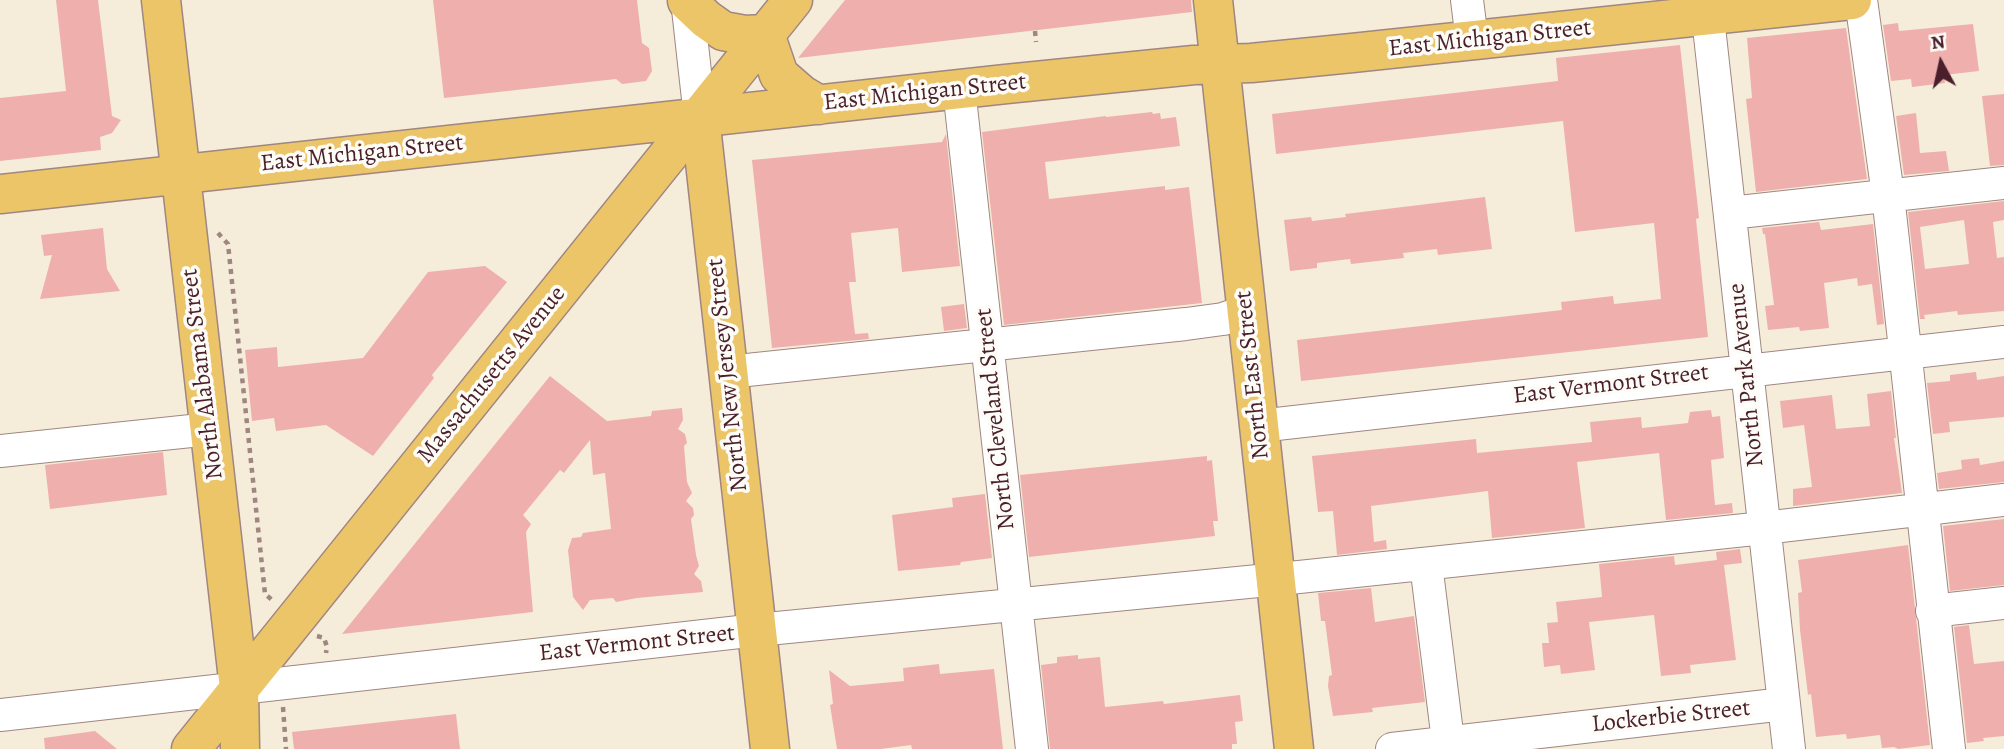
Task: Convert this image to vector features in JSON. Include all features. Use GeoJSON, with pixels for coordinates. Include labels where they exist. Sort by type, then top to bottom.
{"type":"FeatureCollection","features":[{"type":"Feature","properties":{"kind":"main road","name":"North Alabama Street"},"geometry":{"type":"LineString","coordinates":[[161,0],[239,688],[240,749]]}},
{"type":"Feature","properties":{"kind":"main road"},"geometry":{"type":"LineString","coordinates":[[687,0],[723,31],[745,35],[765,34],[779,75],[802,96],[819,105]]}},
{"type":"Feature","properties":{"kind":"main road","name":"Massachusetts Avenue"},"geometry":{"type":"LineString","coordinates":[[191,749],[793,0]]}},
{"type":"Feature","properties":{"kind":"main road","name":"North East Street"},"geometry":{"type":"LineString","coordinates":[[1213,0],[1294,749]]}},
{"type":"Feature","properties":{"kind":"main road","name":"East Michigan Street"},"geometry":{"type":"LineString","coordinates":[[0,194],[959,89],[1352,54],[1707,8],[1852,0]]}},
{"type":"Feature","properties":{"kind":"main road","name":"North New Jersey Street"},"geometry":{"type":"LineString","coordinates":[[700,117],[770,749]]}},
{"type":"Feature","properties":{"kind":"street","name":"North New Jersey Street"},"geometry":{"type":"LineString","coordinates":[[687,0],[700,117]]}},
{"type":"Feature","properties":{"kind":"street"},"geometry":{"type":"LineString","coordinates":[[1467,0],[1472,40]]}},
{"type":"Feature","properties":{"kind":"street"},"geometry":{"type":"LineString","coordinates":[[1861,0],[1888,195],[1949,749]]}},
{"type":"Feature","properties":{"kind":"street","name":"North Park Avenue"},"geometry":{"type":"LineString","coordinates":[[1707,8],[1789,749]]}},
{"type":"Feature","properties":{"kind":"street","name":"North Cleveland Street"},"geometry":{"type":"LineString","coordinates":[[959,89],[1032,749]]}},
{"type":"Feature","properties":{"kind":"street"},"geometry":{"type":"LineString","coordinates":[[1730,214],[2004,183]]}},
{"type":"Feature","properties":{"kind":"street"},"geometry":{"type":"LineString","coordinates":[[728,372],[1186,324],[1223,319],[1247,311]]}},
{"type":"Feature","properties":{"kind":"street","name":"East Vermont Street"},"geometry":{"type":"LineString","coordinates":[[1259,426],[2004,342]]}},
{"type":"Feature","properties":{"kind":"street"},"geometry":{"type":"LineString","coordinates":[[0,451],[210,429]]}},
{"type":"Feature","properties":{"kind":"street","name":"East Vermont Street"},"geometry":{"type":"LineString","coordinates":[[0,715],[1016,603],[1426,564],[2004,500]]}},
{"type":"Feature","properties":{"kind":"street"},"geometry":{"type":"LineString","coordinates":[[1426,564],[1448,746]]}},
{"type":"Feature","properties":{"kind":"street"},"geometry":{"type":"LineString","coordinates":[[1932,611],[2004,603]]}},
{"type":"Feature","properties":{"kind":"street","name":"Lockerbie Street"},"geometry":{"type":"LineString","coordinates":[[1392,749],[1448,746],[1784,704]]}},
{"type":"Feature","properties":{"kind":"path"},"geometry":{"type":"LineString","coordinates":[[1035,31],[1036,41]]}},
{"type":"Feature","properties":{"kind":"path"},"geometry":{"type":"LineString","coordinates":[[215,229],[228,244],[265,594],[316,636],[324,638],[327,646],[325,655],[315,659],[299,682],[291,700],[281,709],[286,749]]}},
{"type":"Feature","properties":{"kind":"building"},"geometry":{"type":"Polygon","coordinates":[[[56,0],[98,0],[112,116],[121,120],[112,133],[100,137],[101,150],[0,161],[0,98],[66,91],[56,0]]]}},
{"type":"Feature","properties":{"kind":"building"},"geometry":{"type":"Polygon","coordinates":[[[433,0],[637,0],[642,43],[649,48],[652,71],[646,81],[622,84],[616,79],[444,98],[433,0]]]}},
{"type":"Feature","properties":{"kind":"building"},"geometry":{"type":"Polygon","coordinates":[[[845,0],[1191,0],[1192,12],[798,58],[845,0]]]}},
{"type":"Feature","properties":{"kind":"building"},"geometry":{"type":"Polygon","coordinates":[[[1898,23],[1899,31],[1973,24],[1979,71],[1944,75],[1945,83],[1912,87],[1911,79],[1891,81],[1883,25],[1898,23]]]}},
{"type":"Feature","properties":{"kind":"building"},"geometry":{"type":"Polygon","coordinates":[[[1846,28],[1867,179],[1756,192],[1746,99],[1752,98],[1747,38],[1846,28]]]}},
{"type":"Feature","properties":{"kind":"building"},"geometry":{"type":"Polygon","coordinates":[[[1680,45],[1699,218],[1696,219],[1708,337],[1301,381],[1297,340],[1562,310],[1561,302],[1613,296],[1614,304],[1661,299],[1654,223],[1575,232],[1563,121],[1276,154],[1272,114],[1558,81],[1556,58],[1680,45]]]}},
{"type":"Feature","properties":{"kind":"building"},"geometry":{"type":"Polygon","coordinates":[[[2004,94],[2004,165],[1990,166],[1982,96],[2004,94]]]}},
{"type":"Feature","properties":{"kind":"building"},"geometry":{"type":"Polygon","coordinates":[[[1160,113],[1161,119],[1176,117],[1180,146],[1045,162],[1049,199],[1165,186],[1165,190],[1189,187],[1202,303],[1004,325],[982,132],[1160,113]]]}},
{"type":"Feature","properties":{"kind":"building"},"geometry":{"type":"Polygon","coordinates":[[[1916,113],[1920,153],[1946,151],[1949,171],[1904,175],[1896,116],[1916,113]]]}},
{"type":"Feature","properties":{"kind":"building"},"geometry":{"type":"Polygon","coordinates":[[[946,134],[960,266],[902,272],[898,228],[851,233],[856,282],[849,282],[855,334],[868,333],[869,339],[772,348],[752,160],[942,142],[946,134]]]}},
{"type":"Feature","properties":{"kind":"building"},"geometry":{"type":"Polygon","coordinates":[[[1485,197],[1492,249],[1438,255],[1437,249],[1403,253],[1404,258],[1351,264],[1350,259],[1317,263],[1317,268],[1290,271],[1284,220],[1311,217],[1312,221],[1346,217],[1345,214],[1485,197]]]}},
{"type":"Feature","properties":{"kind":"building"},"geometry":{"type":"Polygon","coordinates":[[[2004,201],[2004,220],[1993,222],[1997,258],[2004,257],[2004,311],[1958,315],[1957,311],[1924,315],[1925,319],[1920,319],[1908,212],[2004,201]],[[1964,220],[1920,227],[1925,269],[1969,264],[1964,220]]]}},
{"type":"Feature","properties":{"kind":"building"},"geometry":{"type":"Polygon","coordinates":[[[1819,222],[1821,230],[1873,224],[1884,324],[1877,325],[1872,284],[1858,286],[1857,278],[1824,283],[1829,328],[1768,330],[1765,306],[1774,305],[1762,228],[1819,222]]]}},
{"type":"Feature","properties":{"kind":"building"},"geometry":{"type":"Polygon","coordinates":[[[103,228],[107,269],[120,291],[40,299],[52,255],[44,256],[41,235],[103,228]]]}},
{"type":"Feature","properties":{"kind":"building"},"geometry":{"type":"Polygon","coordinates":[[[485,266],[507,282],[432,375],[434,378],[373,456],[326,425],[276,431],[274,418],[252,421],[245,350],[277,347],[278,367],[363,358],[428,272],[485,266]]]}},
{"type":"Feature","properties":{"kind":"building"},"geometry":{"type":"Polygon","coordinates":[[[964,304],[967,328],[944,331],[941,307],[964,304]]]}},
{"type":"Feature","properties":{"kind":"building"},"geometry":{"type":"Polygon","coordinates":[[[1976,372],[1977,380],[2004,376],[2004,417],[1949,422],[1950,432],[1933,434],[1927,383],[1950,381],[1950,375],[1976,372]]]}},
{"type":"Feature","properties":{"kind":"building"},"geometry":{"type":"Polygon","coordinates":[[[550,376],[607,421],[651,416],[652,411],[682,408],[683,420],[678,429],[685,434],[687,443],[684,446],[687,482],[692,493],[686,501],[693,508],[694,515],[691,519],[699,566],[694,574],[701,581],[703,592],[616,602],[613,598],[590,600],[583,610],[573,597],[568,550],[572,538],[581,537],[583,533],[611,529],[605,473],[593,475],[590,440],[564,473],[560,470],[523,515],[531,524],[526,532],[533,612],[342,634],[550,376]]]}},
{"type":"Feature","properties":{"kind":"building"},"geometry":{"type":"Polygon","coordinates":[[[1891,391],[1902,493],[1793,506],[1793,489],[1812,487],[1804,425],[1783,428],[1780,401],[1832,395],[1836,429],[1870,426],[1867,394],[1891,391]]]}},
{"type":"Feature","properties":{"kind":"building"},"geometry":{"type":"Polygon","coordinates":[[[1711,410],[1712,417],[1720,416],[1724,458],[1711,460],[1715,505],[1732,503],[1733,513],[1666,520],[1659,453],[1577,462],[1585,528],[1492,538],[1488,491],[1371,506],[1374,542],[1386,540],[1387,549],[1337,555],[1333,511],[1318,512],[1312,456],[1476,439],[1477,453],[1592,442],[1590,422],[1641,417],[1642,428],[1688,423],[1690,412],[1711,410]]]}},
{"type":"Feature","properties":{"kind":"building"},"geometry":{"type":"Polygon","coordinates":[[[163,452],[167,495],[50,509],[45,465],[163,452]]]}},
{"type":"Feature","properties":{"kind":"building"},"geometry":{"type":"Polygon","coordinates":[[[1207,456],[1207,461],[1212,460],[1218,521],[1213,521],[1215,536],[1029,557],[1020,475],[1207,456]]]}},
{"type":"Feature","properties":{"kind":"building"},"geometry":{"type":"Polygon","coordinates":[[[1979,458],[1980,465],[2004,461],[2004,482],[1939,489],[1937,473],[1962,469],[1961,460],[1979,458]]]}},
{"type":"Feature","properties":{"kind":"building"},"geometry":{"type":"Polygon","coordinates":[[[985,494],[992,558],[961,562],[960,565],[898,571],[892,515],[953,507],[952,498],[985,494]]]}},
{"type":"Feature","properties":{"kind":"building"},"geometry":{"type":"Polygon","coordinates":[[[2004,519],[2004,585],[1950,591],[1943,526],[2004,519]]]}},
{"type":"Feature","properties":{"kind":"building"},"geometry":{"type":"Polygon","coordinates":[[[1908,545],[1930,745],[1882,748],[1880,735],[1847,739],[1846,734],[1816,737],[1800,630],[1798,593],[1802,592],[1798,560],[1908,545]]]}},
{"type":"Feature","properties":{"kind":"building"},"geometry":{"type":"Polygon","coordinates":[[[1740,549],[1742,563],[1724,565],[1736,660],[1690,665],[1691,673],[1661,676],[1654,615],[1589,622],[1595,670],[1561,674],[1560,665],[1544,667],[1542,643],[1549,643],[1547,623],[1558,622],[1556,602],[1602,597],[1599,564],[1674,556],[1675,565],[1717,560],[1716,552],[1740,549]]]}},
{"type":"Feature","properties":{"kind":"building"},"geometry":{"type":"Polygon","coordinates":[[[1371,588],[1375,622],[1414,616],[1425,702],[1333,716],[1328,686],[1329,676],[1332,675],[1325,621],[1321,621],[1318,593],[1371,588]]]}},
{"type":"Feature","properties":{"kind":"building"},"geometry":{"type":"Polygon","coordinates":[[[1969,625],[1974,664],[2004,661],[2004,736],[1967,743],[1954,627],[1969,625]]]}},
{"type":"Feature","properties":{"kind":"building"},"geometry":{"type":"Polygon","coordinates":[[[1078,655],[1078,659],[1100,657],[1105,707],[1163,701],[1164,704],[1240,695],[1243,721],[1235,722],[1237,744],[1232,744],[1232,749],[1050,749],[1041,665],[1057,663],[1057,657],[1078,655]]]}},
{"type":"Feature","properties":{"kind":"building"},"geometry":{"type":"Polygon","coordinates":[[[939,664],[940,674],[994,669],[1003,749],[912,749],[911,745],[881,749],[837,749],[830,705],[833,704],[829,670],[850,686],[904,681],[903,668],[939,664]]]}},
{"type":"Feature","properties":{"kind":"building"},"geometry":{"type":"Polygon","coordinates":[[[456,714],[460,749],[294,749],[292,732],[456,714]]]}},
{"type":"Feature","properties":{"kind":"building"},"geometry":{"type":"Polygon","coordinates":[[[95,731],[117,749],[45,749],[44,738],[95,731]]]}}]}
